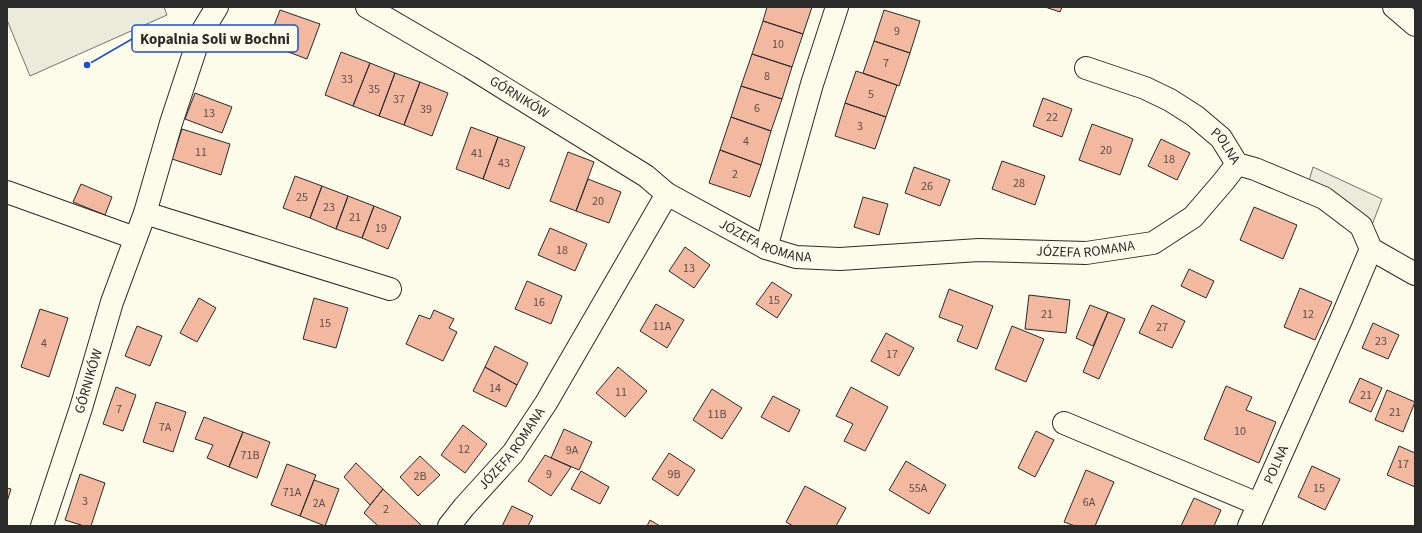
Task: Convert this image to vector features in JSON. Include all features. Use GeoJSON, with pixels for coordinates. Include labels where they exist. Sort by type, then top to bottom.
{"type":"FeatureCollection","features":[{"type":"Feature","properties":{"kind":"street","name":"GÓRNIKÓW"},"geometry":{"type":"LineString","coordinates":[[42,526],[81,408],[112,302],[145,213],[171,123],[200,35],[217,7]]}},
{"type":"Feature","properties":{"kind":"street","name":"GÓRNIKÓW"},"geometry":{"type":"LineString","coordinates":[[367,7],[470,66],[639,171],[667,194]]}},
{"type":"Feature","properties":{"kind":"street"},"geometry":{"type":"LineString","coordinates":[[766,248],[812,84],[837,7]]}},
{"type":"Feature","properties":{"kind":"street"},"geometry":{"type":"LineString","coordinates":[[1394,7],[1415,25]]}},
{"type":"Feature","properties":{"kind":"street","name":"POLNA"},"geometry":{"type":"LineString","coordinates":[[1086,68],[1145,88],[1170,100],[1195,116],[1221,138],[1237,164],[1255,169],[1324,198],[1361,226],[1371,249],[1249,526]]}},
{"type":"Feature","properties":{"kind":"street","name":"JÓZEFA ROMANA"},"geometry":{"type":"LineString","coordinates":[[449,526],[464,507],[513,453],[546,403],[667,194],[766,248],[796,258],[840,259],[979,250],[1086,253],[1154,243],[1193,217],[1237,164]]}},
{"type":"Feature","properties":{"kind":"street"},"geometry":{"type":"LineString","coordinates":[[7,192],[135,238]]}},
{"type":"Feature","properties":{"kind":"street"},"geometry":{"type":"LineString","coordinates":[[145,213],[390,289]]}},
{"type":"Feature","properties":{"kind":"street"},"geometry":{"type":"LineString","coordinates":[[1371,249],[1415,274]]}},
{"type":"Feature","properties":{"kind":"street"},"geometry":{"type":"LineString","coordinates":[[1064,423],[1258,504]]}},
{"type":"Feature","properties":{"kind":"shaded area"},"geometry":{"type":"Polygon","coordinates":[[[7,7],[164,7],[167,15],[30,76],[7,20],[7,7]]]}},
{"type":"Feature","properties":{"kind":"shaded area"},"geometry":{"type":"Polygon","coordinates":[[[1313,167],[1382,199],[1372,225],[1309,181],[1313,167]]]}},
{"type":"Feature","properties":{"kind":"building"},"geometry":{"type":"Polygon","coordinates":[[[767,7],[812,7],[803,34],[763,21],[767,7]]]}},
{"type":"Feature","properties":{"kind":"building"},"geometry":{"type":"Polygon","coordinates":[[[1045,7],[1062,7],[1060,12],[1045,7]]]}},
{"type":"Feature","properties":{"kind":"building"},"geometry":{"type":"Polygon","coordinates":[[[280,10],[320,24],[307,59],[267,44],[280,10]]]}},
{"type":"Feature","properties":{"kind":"building"},"geometry":{"type":"Polygon","coordinates":[[[884,10],[920,21],[910,53],[874,41],[884,10]]]}},
{"type":"Feature","properties":{"kind":"building"},"geometry":{"type":"Polygon","coordinates":[[[763,21],[803,34],[792,67],[752,54],[763,21]]]}},
{"type":"Feature","properties":{"kind":"building"},"geometry":{"type":"Polygon","coordinates":[[[874,41],[910,53],[899,86],[863,73],[874,41]]]}},
{"type":"Feature","properties":{"kind":"building"},"geometry":{"type":"Polygon","coordinates":[[[341,52],[370,63],[353,106],[325,95],[341,52]]]}},
{"type":"Feature","properties":{"kind":"building"},"geometry":{"type":"Polygon","coordinates":[[[752,54],[792,67],[782,99],[741,86],[752,54]]]}},
{"type":"Feature","properties":{"kind":"building"},"geometry":{"type":"Polygon","coordinates":[[[370,63],[395,73],[379,116],[353,106],[370,63]]]}},
{"type":"Feature","properties":{"kind":"building"},"geometry":{"type":"Polygon","coordinates":[[[856,71],[897,85],[886,117],[845,103],[856,71]]]}},
{"type":"Feature","properties":{"kind":"building"},"geometry":{"type":"Polygon","coordinates":[[[395,73],[420,82],[404,125],[379,116],[395,73]]]}},
{"type":"Feature","properties":{"kind":"building"},"geometry":{"type":"Polygon","coordinates":[[[420,82],[448,93],[432,136],[404,125],[420,82]]]}},
{"type":"Feature","properties":{"kind":"building"},"geometry":{"type":"Polygon","coordinates":[[[741,86],[782,99],[771,131],[731,117],[741,86]]]}},
{"type":"Feature","properties":{"kind":"building"},"geometry":{"type":"Polygon","coordinates":[[[195,93],[232,107],[222,133],[185,119],[195,93]]]}},
{"type":"Feature","properties":{"kind":"building"},"geometry":{"type":"Polygon","coordinates":[[[1043,98],[1072,109],[1062,137],[1033,126],[1043,98]]]}},
{"type":"Feature","properties":{"kind":"building"},"geometry":{"type":"Polygon","coordinates":[[[845,103],[886,117],[875,149],[835,136],[845,103]]]}},
{"type":"Feature","properties":{"kind":"building"},"geometry":{"type":"Polygon","coordinates":[[[731,117],[771,131],[761,165],[720,150],[731,117]]]}},
{"type":"Feature","properties":{"kind":"building"},"geometry":{"type":"Polygon","coordinates":[[[1092,124],[1133,139],[1120,175],[1079,160],[1092,124]]]}},
{"type":"Feature","properties":{"kind":"building"},"geometry":{"type":"Polygon","coordinates":[[[471,127],[498,137],[483,179],[456,169],[471,127]]]}},
{"type":"Feature","properties":{"kind":"building"},"geometry":{"type":"Polygon","coordinates":[[[182,129],[230,144],[221,175],[172,159],[182,129]]]}},
{"type":"Feature","properties":{"kind":"building"},"geometry":{"type":"Polygon","coordinates":[[[498,137],[525,147],[509,189],[483,179],[498,137]]]}},
{"type":"Feature","properties":{"kind":"building"},"geometry":{"type":"Polygon","coordinates":[[[1161,139],[1190,153],[1177,180],[1148,166],[1161,139]]]}},
{"type":"Feature","properties":{"kind":"building"},"geometry":{"type":"Polygon","coordinates":[[[720,150],[761,165],[750,197],[709,183],[720,150]]]}},
{"type":"Feature","properties":{"kind":"building"},"geometry":{"type":"Polygon","coordinates":[[[568,152],[594,162],[576,211],[550,201],[568,152]]]}},
{"type":"Feature","properties":{"kind":"building"},"geometry":{"type":"Polygon","coordinates":[[[1002,161],[1045,176],[1035,205],[992,189],[1002,161]]]}},
{"type":"Feature","properties":{"kind":"building"},"geometry":{"type":"Polygon","coordinates":[[[914,167],[950,180],[940,206],[905,193],[914,167]]]}},
{"type":"Feature","properties":{"kind":"building"},"geometry":{"type":"Polygon","coordinates":[[[295,176],[322,186],[310,218],[283,208],[295,176]]]}},
{"type":"Feature","properties":{"kind":"building"},"geometry":{"type":"Polygon","coordinates":[[[588,179],[621,192],[609,223],[576,211],[588,179]]]}},
{"type":"Feature","properties":{"kind":"building"},"geometry":{"type":"Polygon","coordinates":[[[81,184],[112,197],[105,215],[73,202],[81,184]]]}},
{"type":"Feature","properties":{"kind":"building"},"geometry":{"type":"Polygon","coordinates":[[[322,186],[348,196],[336,229],[310,218],[322,186]]]}},
{"type":"Feature","properties":{"kind":"building"},"geometry":{"type":"Polygon","coordinates":[[[348,196],[374,206],[362,238],[336,229],[348,196]]]}},
{"type":"Feature","properties":{"kind":"building"},"geometry":{"type":"Polygon","coordinates":[[[863,197],[888,204],[879,235],[854,227],[863,197]]]}},
{"type":"Feature","properties":{"kind":"building"},"geometry":{"type":"Polygon","coordinates":[[[374,206],[401,217],[388,249],[362,238],[374,206]]]}},
{"type":"Feature","properties":{"kind":"building"},"geometry":{"type":"Polygon","coordinates":[[[1254,207],[1297,225],[1283,259],[1240,240],[1254,207]]]}},
{"type":"Feature","properties":{"kind":"building"},"geometry":{"type":"Polygon","coordinates":[[[550,228],[587,244],[575,271],[538,255],[550,228]]]}},
{"type":"Feature","properties":{"kind":"building"},"geometry":{"type":"Polygon","coordinates":[[[685,247],[710,265],[694,288],[669,271],[685,247]]]}},
{"type":"Feature","properties":{"kind":"building"},"geometry":{"type":"Polygon","coordinates":[[[1189,269],[1214,281],[1206,298],[1181,286],[1189,269]]]}},
{"type":"Feature","properties":{"kind":"building"},"geometry":{"type":"Polygon","coordinates":[[[527,281],[562,296],[551,324],[515,309],[527,281]]]}},
{"type":"Feature","properties":{"kind":"building"},"geometry":{"type":"Polygon","coordinates":[[[772,282],[792,295],[777,318],[756,304],[772,282]]]}},
{"type":"Feature","properties":{"kind":"building"},"geometry":{"type":"Polygon","coordinates":[[[1300,288],[1332,302],[1315,340],[1284,327],[1300,288]]]}},
{"type":"Feature","properties":{"kind":"building"},"geometry":{"type":"Polygon","coordinates":[[[949,289],[993,306],[977,349],[957,341],[963,326],[939,317],[949,289]]]}},
{"type":"Feature","properties":{"kind":"building"},"geometry":{"type":"Polygon","coordinates":[[[1029,295],[1070,300],[1066,333],[1025,329],[1029,295]]]}},
{"type":"Feature","properties":{"kind":"building"},"geometry":{"type":"Polygon","coordinates":[[[199,298],[216,308],[197,342],[180,333],[199,298]]]}},
{"type":"Feature","properties":{"kind":"building"},"geometry":{"type":"Polygon","coordinates":[[[314,298],[348,308],[336,348],[303,339],[314,298]]]}},
{"type":"Feature","properties":{"kind":"building"},"geometry":{"type":"Polygon","coordinates":[[[656,304],[684,320],[667,348],[640,331],[656,304]]]}},
{"type":"Feature","properties":{"kind":"building"},"geometry":{"type":"Polygon","coordinates":[[[1090,305],[1108,312],[1093,346],[1076,338],[1090,305]]]}},
{"type":"Feature","properties":{"kind":"building"},"geometry":{"type":"Polygon","coordinates":[[[1152,305],[1185,321],[1172,348],[1139,333],[1152,305]]]}},
{"type":"Feature","properties":{"kind":"building"},"geometry":{"type":"Polygon","coordinates":[[[40,309],[68,318],[49,377],[21,367],[40,309]]]}},
{"type":"Feature","properties":{"kind":"building"},"geometry":{"type":"Polygon","coordinates":[[[434,310],[454,319],[449,328],[457,332],[443,361],[406,344],[419,315],[430,319],[434,310]]]}},
{"type":"Feature","properties":{"kind":"building"},"geometry":{"type":"Polygon","coordinates":[[[1108,312],[1125,319],[1099,379],[1083,372],[1108,312]]]}},
{"type":"Feature","properties":{"kind":"building"},"geometry":{"type":"Polygon","coordinates":[[[1373,323],[1399,335],[1388,359],[1362,348],[1373,323]]]}},
{"type":"Feature","properties":{"kind":"building"},"geometry":{"type":"Polygon","coordinates":[[[137,326],[162,336],[150,366],[125,356],[137,326]]]}},
{"type":"Feature","properties":{"kind":"building"},"geometry":{"type":"Polygon","coordinates":[[[1012,326],[1044,339],[1026,382],[995,369],[1012,326]]]}},
{"type":"Feature","properties":{"kind":"building"},"geometry":{"type":"Polygon","coordinates":[[[886,333],[914,348],[899,376],[871,361],[886,333]]]}},
{"type":"Feature","properties":{"kind":"building"},"geometry":{"type":"Polygon","coordinates":[[[495,346],[528,363],[517,385],[485,367],[495,346]]]}},
{"type":"Feature","properties":{"kind":"building"},"geometry":{"type":"Polygon","coordinates":[[[485,367],[517,385],[506,407],[473,391],[485,367]]]}},
{"type":"Feature","properties":{"kind":"building"},"geometry":{"type":"Polygon","coordinates":[[[618,367],[647,391],[625,417],[596,393],[618,367]]]}},
{"type":"Feature","properties":{"kind":"building"},"geometry":{"type":"Polygon","coordinates":[[[1360,378],[1382,388],[1371,412],[1349,402],[1360,378]]]}},
{"type":"Feature","properties":{"kind":"building"},"geometry":{"type":"Polygon","coordinates":[[[1226,386],[1252,397],[1246,410],[1276,422],[1259,463],[1204,439],[1226,386]]]}},
{"type":"Feature","properties":{"kind":"building"},"geometry":{"type":"Polygon","coordinates":[[[116,387],[136,395],[123,431],[103,424],[116,387]]]}},
{"type":"Feature","properties":{"kind":"building"},"geometry":{"type":"Polygon","coordinates":[[[851,387],[888,407],[865,451],[844,441],[853,424],[836,416],[851,387]]]}},
{"type":"Feature","properties":{"kind":"building"},"geometry":{"type":"Polygon","coordinates":[[[712,389],[742,408],[722,439],[693,420],[712,389]]]}},
{"type":"Feature","properties":{"kind":"building"},"geometry":{"type":"Polygon","coordinates":[[[1387,390],[1415,402],[1403,432],[1375,420],[1387,390]]]}},
{"type":"Feature","properties":{"kind":"building"},"geometry":{"type":"Polygon","coordinates":[[[773,396],[800,410],[789,432],[761,417],[773,396]]]}},
{"type":"Feature","properties":{"kind":"building"},"geometry":{"type":"Polygon","coordinates":[[[156,402],[186,412],[173,452],[143,442],[156,402]]]}},
{"type":"Feature","properties":{"kind":"building"},"geometry":{"type":"Polygon","coordinates":[[[204,417],[243,432],[229,467],[207,458],[213,445],[195,439],[204,417]]]}},
{"type":"Feature","properties":{"kind":"building"},"geometry":{"type":"Polygon","coordinates":[[[463,425],[487,444],[465,473],[441,455],[463,425]]]}},
{"type":"Feature","properties":{"kind":"building"},"geometry":{"type":"Polygon","coordinates":[[[564,429],[592,442],[579,470],[551,458],[564,429]]]}},
{"type":"Feature","properties":{"kind":"building"},"geometry":{"type":"Polygon","coordinates":[[[1036,431],[1054,440],[1035,477],[1018,468],[1036,431]]]}},
{"type":"Feature","properties":{"kind":"building"},"geometry":{"type":"Polygon","coordinates":[[[243,432],[270,442],[257,478],[229,467],[243,432]]]}},
{"type":"Feature","properties":{"kind":"building"},"geometry":{"type":"Polygon","coordinates":[[[1399,446],[1415,453],[1415,487],[1387,475],[1399,446]]]}},
{"type":"Feature","properties":{"kind":"building"},"geometry":{"type":"Polygon","coordinates":[[[669,453],[695,470],[678,496],[652,479],[669,453]]]}},
{"type":"Feature","properties":{"kind":"building"},"geometry":{"type":"Polygon","coordinates":[[[545,455],[571,467],[551,496],[528,481],[545,455]]]}},
{"type":"Feature","properties":{"kind":"building"},"geometry":{"type":"Polygon","coordinates":[[[420,456],[440,475],[418,496],[400,477],[420,456]]]}},
{"type":"Feature","properties":{"kind":"building"},"geometry":{"type":"Polygon","coordinates":[[[906,461],[946,485],[929,514],[889,490],[906,461]]]}},
{"type":"Feature","properties":{"kind":"building"},"geometry":{"type":"Polygon","coordinates":[[[356,463],[383,489],[370,505],[344,477],[356,463]]]}},
{"type":"Feature","properties":{"kind":"building"},"geometry":{"type":"Polygon","coordinates":[[[287,464],[316,475],[300,516],[271,505],[287,464]]]}},
{"type":"Feature","properties":{"kind":"building"},"geometry":{"type":"Polygon","coordinates":[[[1312,466],[1340,479],[1325,510],[1298,497],[1312,466]]]}},
{"type":"Feature","properties":{"kind":"building"},"geometry":{"type":"Polygon","coordinates":[[[1086,470],[1114,482],[1095,526],[1075,526],[1064,522],[1086,470]]]}},
{"type":"Feature","properties":{"kind":"building"},"geometry":{"type":"Polygon","coordinates":[[[581,471],[609,487],[600,504],[571,489],[581,471]]]}},
{"type":"Feature","properties":{"kind":"building"},"geometry":{"type":"Polygon","coordinates":[[[80,474],[105,483],[91,526],[84,526],[65,520],[80,474]]]}},
{"type":"Feature","properties":{"kind":"building"},"geometry":{"type":"Polygon","coordinates":[[[314,480],[339,489],[325,526],[300,516],[314,480]]]}},
{"type":"Feature","properties":{"kind":"building"},"geometry":{"type":"Polygon","coordinates":[[[805,486],[846,508],[836,526],[793,526],[786,522],[805,486]]]}},
{"type":"Feature","properties":{"kind":"building"},"geometry":{"type":"Polygon","coordinates":[[[7,488],[11,489],[7,502],[7,488]]]}},
{"type":"Feature","properties":{"kind":"building"},"geometry":{"type":"Polygon","coordinates":[[[383,489],[421,525],[378,526],[364,513],[383,489]]]}},
{"type":"Feature","properties":{"kind":"building"},"geometry":{"type":"Polygon","coordinates":[[[1194,498],[1221,510],[1214,526],[1181,526],[1194,498]]]}},
{"type":"Feature","properties":{"kind":"building"},"geometry":{"type":"Polygon","coordinates":[[[512,506],[533,516],[528,526],[502,526],[512,506]]]}},
{"type":"Feature","properties":{"kind":"building"},"geometry":{"type":"Polygon","coordinates":[[[650,520],[660,526],[647,526],[650,520]]]}},
{"type":"Feature","properties":{"kind":"place","name":"Kopalnia Soli w Bochni"},"geometry":{"type":"Point","coordinates":[87,65]}}]}
